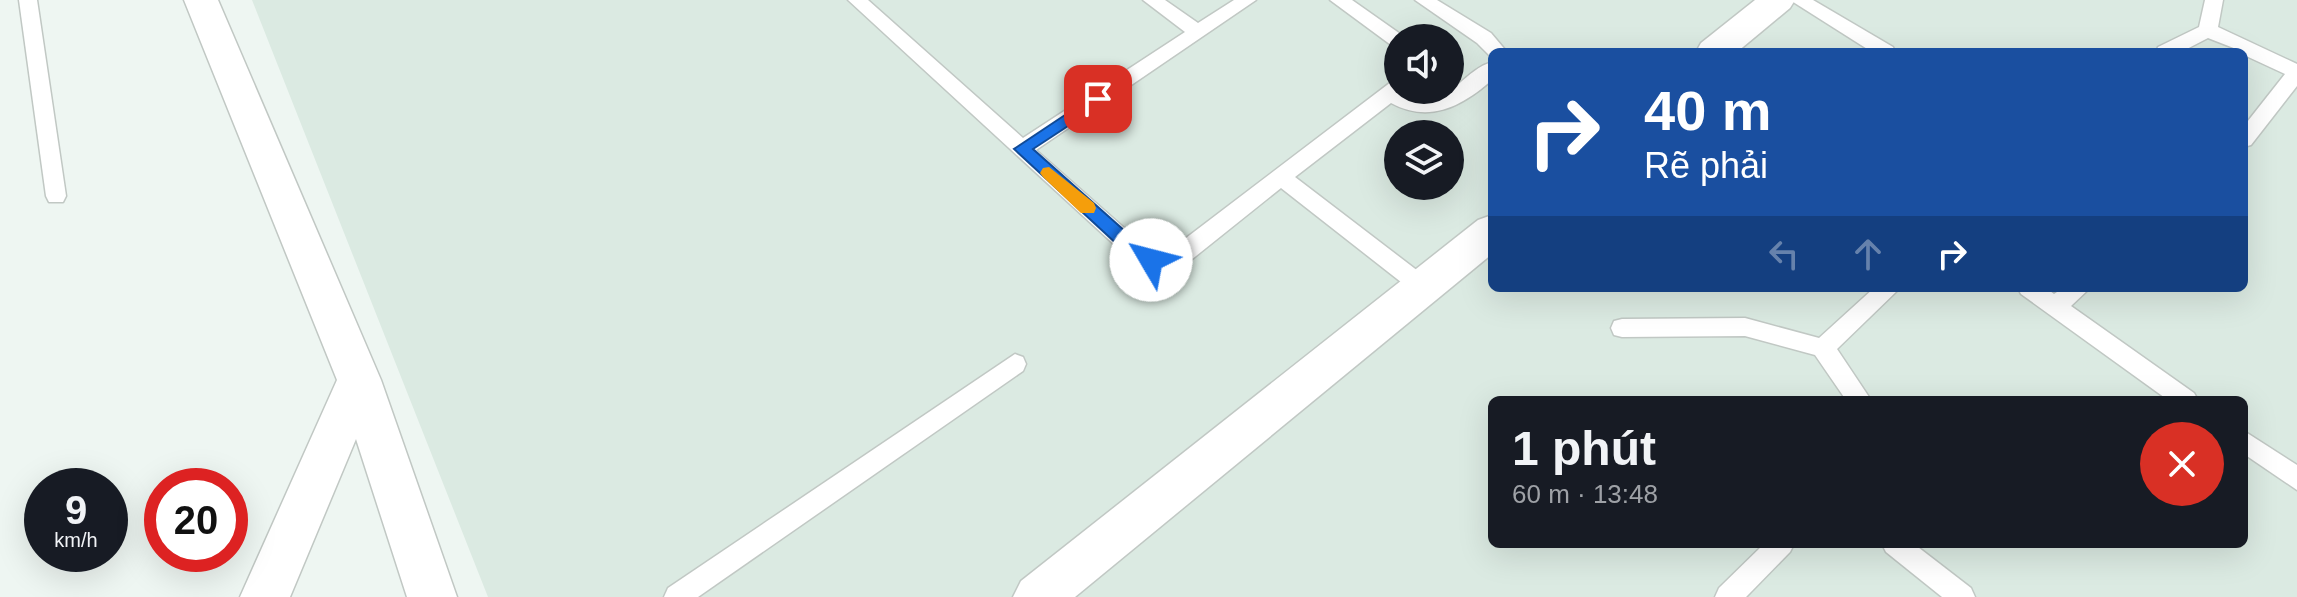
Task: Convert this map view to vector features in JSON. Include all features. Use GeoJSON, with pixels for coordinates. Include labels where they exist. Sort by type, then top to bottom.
{"type":"FeatureCollection","features":[{"type":"Feature","properties":{"kind":"street"},"geometry":{"type":"LineString","coordinates":[[201,0],[359,380],[432,597]]}},
{"type":"Feature","properties":{"kind":"street"},"geometry":{"type":"LineString","coordinates":[[1719,48],[1778,0]]}},
{"type":"Feature","properties":{"kind":"street"},"geometry":{"type":"LineString","coordinates":[[1038,597],[1488,234]]}},
{"type":"Feature","properties":{"kind":"street"},"geometry":{"type":"LineString","coordinates":[[265,597],[359,380]]}},
{"type":"Feature","properties":{"kind":"lane"},"geometry":{"type":"LineString","coordinates":[[28,0],[56,196]]}},
{"type":"Feature","properties":{"kind":"lane"},"geometry":{"type":"LineString","coordinates":[[857,0],[1139,254],[1165,263],[1178,258],[1384,98]]}},
{"type":"Feature","properties":{"kind":"lane"},"geometry":{"type":"LineString","coordinates":[[1152,0],[1198,32]]}},
{"type":"Feature","properties":{"kind":"lane"},"geometry":{"type":"LineString","coordinates":[[1022,149],[1247,0]]}},
{"type":"Feature","properties":{"kind":"lane"},"geometry":{"type":"LineString","coordinates":[[1339,0],[1384,31]]}},
{"type":"Feature","properties":{"kind":"lane"},"geometry":{"type":"LineString","coordinates":[[1424,0],[1484,38],[1494,48]]}},
{"type":"Feature","properties":{"kind":"lane"},"geometry":{"type":"LineString","coordinates":[[1799,0],[1879,48]]}},
{"type":"Feature","properties":{"kind":"lane"},"geometry":{"type":"LineString","coordinates":[[2208,30],[2214,0]]}},
{"type":"Feature","properties":{"kind":"lane"},"geometry":{"type":"LineString","coordinates":[[2173,48],[2208,30]]}},
{"type":"Feature","properties":{"kind":"lane"},"geometry":{"type":"LineString","coordinates":[[2208,30],[2245,48]]}},
{"type":"Feature","properties":{"kind":"lane"},"geometry":{"type":"LineString","coordinates":[[2248,49],[2297,73],[2248,135]]}},
{"type":"Feature","properties":{"kind":"lane"},"geometry":{"type":"LineString","coordinates":[[1464,90],[1488,72]]}},
{"type":"Feature","properties":{"kind":"lane"},"geometry":{"type":"LineString","coordinates":[[1411,104],[1416,108],[1441,104]]}},
{"type":"Feature","properties":{"kind":"lane"},"geometry":{"type":"LineString","coordinates":[[1281,177],[1423,287]]}},
{"type":"Feature","properties":{"kind":"lane"},"geometry":{"type":"LineString","coordinates":[[1823,348],[1885,292]]}},
{"type":"Feature","properties":{"kind":"lane"},"geometry":{"type":"LineString","coordinates":[[2035,292],[2180,396]]}},
{"type":"Feature","properties":{"kind":"lane"},"geometry":{"type":"LineString","coordinates":[[2055,306],[2074,292]]}},
{"type":"Feature","properties":{"kind":"lane"},"geometry":{"type":"LineString","coordinates":[[1622,328],[1745,327],[1823,348],[1856,396]]}},
{"type":"Feature","properties":{"kind":"lane"},"geometry":{"type":"LineString","coordinates":[[677,597],[1015,364]]}},
{"type":"Feature","properties":{"kind":"lane"},"geometry":{"type":"LineString","coordinates":[[2248,444],[2297,479]]}},
{"type":"Feature","properties":{"kind":"lane"},"geometry":{"type":"LineString","coordinates":[[1728,597],[1777,548]]}},
{"type":"Feature","properties":{"kind":"lane"},"geometry":{"type":"LineString","coordinates":[[1900,548],[1962,597]]}},
{"type":"Feature","properties":{"kind":"shaded area"},"geometry":{"type":"Polygon","coordinates":[[[252,0],[2297,0],[2297,597],[488,597],[252,0]]]}},
{"type":"Feature","properties":{"kind":"slow traffic"},"geometry":{"type":"LineString","coordinates":[[1049,173],[1087,208]]}},
{"type":"Feature","properties":{"kind":"route"},"geometry":{"type":"LineString","coordinates":[[1098,99],[1022,149],[1139,254],[1151,260]]}}]}
